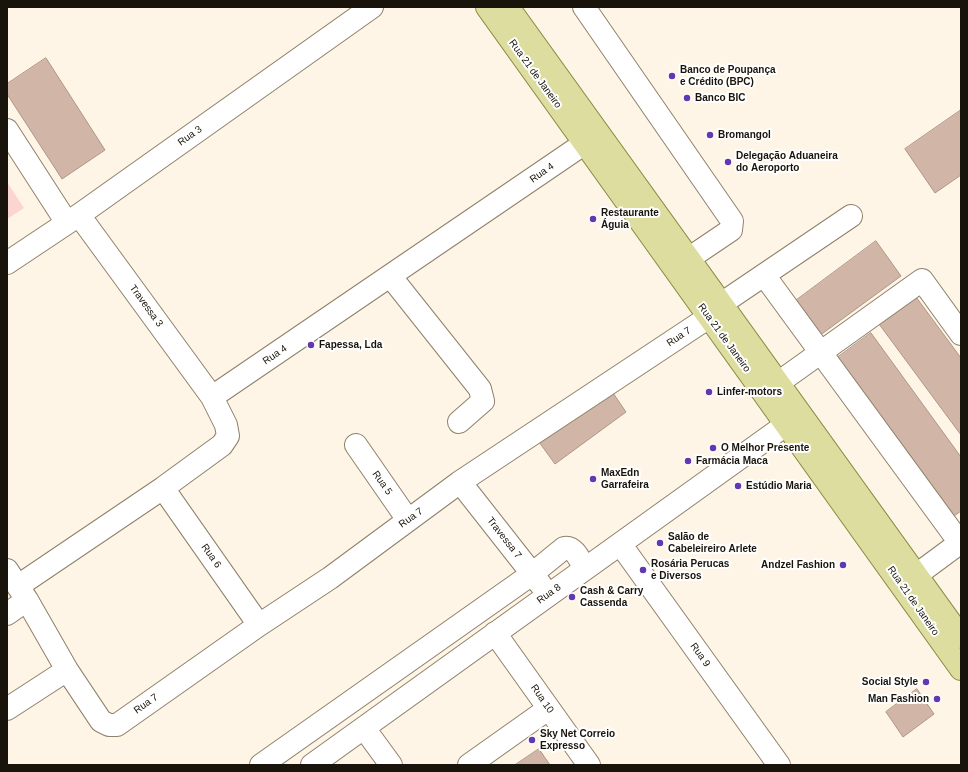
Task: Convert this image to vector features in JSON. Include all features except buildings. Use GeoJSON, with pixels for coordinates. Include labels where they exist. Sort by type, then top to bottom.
{"type":"FeatureCollection","features":[{"type":"Feature","properties":{"kind":"main road","name":"Rua 21 de Janeiro"},"geometry":{"type":"LineString","coordinates":[[487,7],[585,143],[715,310],[778,383],[915,576],[961,637]]}},
{"type":"Feature","properties":{"kind":"main road","name":"Rua 21 de Janeiro"},"geometry":{"type":"LineString","coordinates":[[508,7],[688,259],[715,310],[787,424],[961,669]]}},
{"type":"Feature","properties":{"kind":"street","name":"Rua 3"},"geometry":{"type":"LineString","coordinates":[[7,263],[73,219],[372,7]]}},
{"type":"Feature","properties":{"kind":"street"},"geometry":{"type":"LineString","coordinates":[[584,7],[732,220],[731,230],[688,259]]}},
{"type":"Feature","properties":{"kind":"street","name":"Travessa 3"},"geometry":{"type":"LineString","coordinates":[[7,130],[73,219],[212,397]]}},
{"type":"Feature","properties":{"kind":"street","name":"Rua 4"},"geometry":{"type":"LineString","coordinates":[[212,397],[391,277],[585,143]]}},
{"type":"Feature","properties":{"kind":"street","name":"Rua 7"},"geometry":{"type":"LineString","coordinates":[[67,670],[101,721],[109,725],[117,725],[259,625],[330,578],[460,482],[715,310],[851,216]]}},
{"type":"Feature","properties":{"kind":"street"},"geometry":{"type":"LineString","coordinates":[[764,275],[960,543],[915,576]]}},
{"type":"Feature","properties":{"kind":"street"},"geometry":{"type":"LineString","coordinates":[[391,277],[480,389],[483,401],[459,422]]}},
{"type":"Feature","properties":{"kind":"street"},"geometry":{"type":"LineString","coordinates":[[778,383],[922,280],[961,334]]}},
{"type":"Feature","properties":{"kind":"street"},"geometry":{"type":"LineString","coordinates":[[7,614],[17,585],[163,488],[222,446],[228,436],[226,426],[212,397]]}},
{"type":"Feature","properties":{"kind":"street","name":"Rua 8"},"geometry":{"type":"LineString","coordinates":[[312,765],[548,595],[621,545],[787,424]]}},
{"type":"Feature","properties":{"kind":"street","name":"Rua 5"},"geometry":{"type":"LineString","coordinates":[[356,445],[408,520]]}},
{"type":"Feature","properties":{"kind":"street","name":"Travessa 7"},"geometry":{"type":"LineString","coordinates":[[460,482],[548,595]]}},
{"type":"Feature","properties":{"kind":"street","name":"Rua 6"},"geometry":{"type":"LineString","coordinates":[[163,488],[259,625]]}},
{"type":"Feature","properties":{"kind":"street","name":"Rua 9"},"geometry":{"type":"LineString","coordinates":[[621,545],[779,765]]}},
{"type":"Feature","properties":{"kind":"street"},"geometry":{"type":"LineString","coordinates":[[261,765],[532,574],[564,548],[569,547],[574,550],[585,570]]}},
{"type":"Feature","properties":{"kind":"street"},"geometry":{"type":"LineString","coordinates":[[7,709],[67,670],[17,585]]}},
{"type":"Feature","properties":{"kind":"street","name":"Rua 10"},"geometry":{"type":"LineString","coordinates":[[495,633],[589,765]]}},
{"type":"Feature","properties":{"kind":"street"},"geometry":{"type":"LineString","coordinates":[[469,765],[548,709]]}},
{"type":"Feature","properties":{"kind":"street"},"geometry":{"type":"LineString","coordinates":[[364,728],[391,765]]}},
{"type":"Feature","properties":{"kind":"shaded area"},"geometry":{"type":"Polygon","coordinates":[[[7,182],[24,208],[7,219],[7,182]]]}},
{"type":"Feature","properties":{"kind":"place","name":"Banco de Poupança e Crédito (BPC)"},"geometry":{"type":"Point","coordinates":[672,76]}},
{"type":"Feature","properties":{"kind":"place","name":"Banco BIC"},"geometry":{"type":"Point","coordinates":[687,98]}},
{"type":"Feature","properties":{"kind":"place","name":"Bromangol"},"geometry":{"type":"Point","coordinates":[710,135]}},
{"type":"Feature","properties":{"kind":"place","name":"Delegação Aduaneira do Aeroporto"},"geometry":{"type":"Point","coordinates":[728,162]}},
{"type":"Feature","properties":{"kind":"place","name":"Restaurante Águia"},"geometry":{"type":"Point","coordinates":[593,219]}},
{"type":"Feature","properties":{"kind":"place","name":"Fapessa, Lda"},"geometry":{"type":"Point","coordinates":[311,345]}},
{"type":"Feature","properties":{"kind":"place","name":"Linfer-motors"},"geometry":{"type":"Point","coordinates":[709,392]}},
{"type":"Feature","properties":{"kind":"place","name":"O Melhor Presente"},"geometry":{"type":"Point","coordinates":[713,448]}},
{"type":"Feature","properties":{"kind":"place","name":"Farmácia Maca"},"geometry":{"type":"Point","coordinates":[688,461]}},
{"type":"Feature","properties":{"kind":"place","name":"MaxEdn Garrafeira"},"geometry":{"type":"Point","coordinates":[593,479]}},
{"type":"Feature","properties":{"kind":"place","name":"Estúdio Maria"},"geometry":{"type":"Point","coordinates":[738,486]}},
{"type":"Feature","properties":{"kind":"place","name":"Salão de Cabeleireiro Arlete"},"geometry":{"type":"Point","coordinates":[660,543]}},
{"type":"Feature","properties":{"kind":"place","name":"Andzel Fashion"},"geometry":{"type":"Point","coordinates":[843,565]}},
{"type":"Feature","properties":{"kind":"place","name":"Rosária Perucas e Diversos"},"geometry":{"type":"Point","coordinates":[643,570]}},
{"type":"Feature","properties":{"kind":"place","name":"Cash & Carry Cassenda"},"geometry":{"type":"Point","coordinates":[572,597]}},
{"type":"Feature","properties":{"kind":"place","name":"Social Style"},"geometry":{"type":"Point","coordinates":[926,682]}},
{"type":"Feature","properties":{"kind":"place","name":"Man Fashion"},"geometry":{"type":"Point","coordinates":[937,699]}},
{"type":"Feature","properties":{"kind":"place","name":"Sky Net Correio Expresso"},"geometry":{"type":"Point","coordinates":[532,740]}}]}
